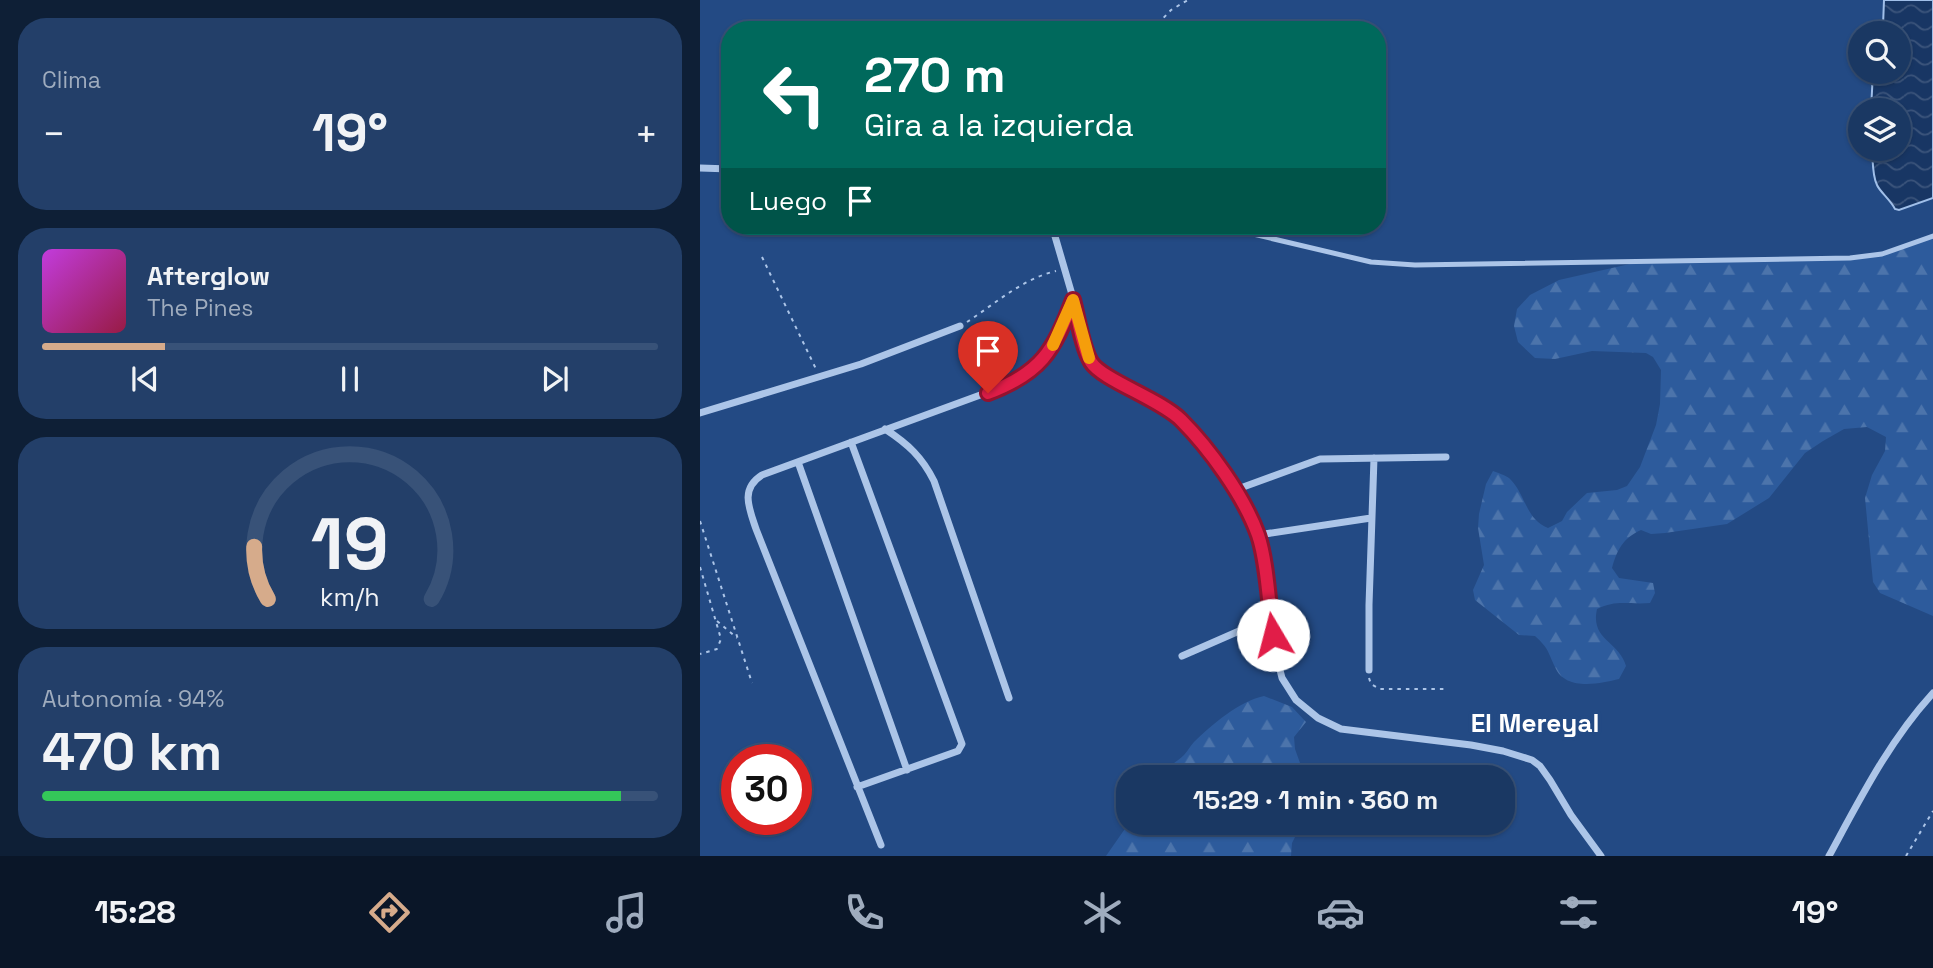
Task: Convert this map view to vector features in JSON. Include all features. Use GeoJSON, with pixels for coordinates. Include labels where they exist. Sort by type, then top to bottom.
{"type":"FeatureCollection","features":[{"type":"Feature","properties":{"kind":"street"},"geometry":{"type":"LineString","coordinates":[[700,168],[721,169]]}},
{"type":"Feature","properties":{"kind":"street"},"geometry":{"type":"LineString","coordinates":[[1055,235],[1092,363],[1179,418],[1207,451],[1235,491],[1258,535],[1282,678],[1296,700],[1318,718],[1341,729],[1471,745],[1532,760],[1550,780],[1601,856]]}},
{"type":"Feature","properties":{"kind":"street"},"geometry":{"type":"LineString","coordinates":[[881,845],[750,512],[748,493],[751,483],[762,475],[798,461],[1013,383],[1039,364],[1058,337],[1073,300]]}},
{"type":"Feature","properties":{"kind":"street"},"geometry":{"type":"LineString","coordinates":[[700,413],[892,353],[960,326]]}},
{"type":"Feature","properties":{"kind":"street"},"geometry":{"type":"LineString","coordinates":[[885,429],[920,456],[934,481],[1009,698]]}},
{"type":"Feature","properties":{"kind":"street"},"geometry":{"type":"LineString","coordinates":[[851,442],[962,744],[958,751],[857,788]]}},
{"type":"Feature","properties":{"kind":"street"},"geometry":{"type":"LineString","coordinates":[[1235,491],[1321,459],[1446,457]]}},
{"type":"Feature","properties":{"kind":"street"},"geometry":{"type":"LineString","coordinates":[[1369,670],[1374,458]]}},
{"type":"Feature","properties":{"kind":"street"},"geometry":{"type":"LineString","coordinates":[[798,461],[907,769]]}},
{"type":"Feature","properties":{"kind":"street"},"geometry":{"type":"LineString","coordinates":[[1258,535],[1371,518]]}},
{"type":"Feature","properties":{"kind":"street"},"geometry":{"type":"LineString","coordinates":[[1182,656],[1271,617]]}},
{"type":"Feature","properties":{"kind":"street"},"geometry":{"type":"LineString","coordinates":[[1829,856],[1894,742],[1933,693]]}},
{"type":"Feature","properties":{"kind":"lane"},"geometry":{"type":"LineString","coordinates":[[1257,235],[1371,262],[1415,265],[1850,258],[1882,254],[1933,236]]}},
{"type":"Feature","properties":{"kind":"path"},"geometry":{"type":"LineString","coordinates":[[1161,21],[1171,10],[1188,0]]}},
{"type":"Feature","properties":{"kind":"path"},"geometry":{"type":"LineString","coordinates":[[762,257],[819,376]]}},
{"type":"Feature","properties":{"kind":"path"},"geometry":{"type":"LineString","coordinates":[[960,326],[1017,287],[1045,274],[1064,269]]}},
{"type":"Feature","properties":{"kind":"path"},"geometry":{"type":"LineString","coordinates":[[700,521],[752,683]]}},
{"type":"Feature","properties":{"kind":"path"},"geometry":{"type":"LineString","coordinates":[[700,567],[721,639],[717,649],[700,653]]}},
{"type":"Feature","properties":{"kind":"path"},"geometry":{"type":"LineString","coordinates":[[716,621],[738,639]]}},
{"type":"Feature","properties":{"kind":"path"},"geometry":{"type":"LineString","coordinates":[[1369,670],[1371,684],[1380,689],[1448,689]]}},
{"type":"Feature","properties":{"kind":"path"},"geometry":{"type":"LineString","coordinates":[[1906,856],[1933,811]]}},
{"type":"Feature","properties":{"kind":"green space"},"geometry":{"type":"Polygon","coordinates":[[[1933,236],[1933,616],[1880,593],[1873,582],[1865,498],[1872,475],[1885,451],[1886,437],[1867,427],[1844,429],[1805,453],[1769,498],[1727,524],[1651,534],[1641,530],[1625,541],[1612,568],[1619,578],[1653,583],[1655,593],[1650,603],[1617,603],[1597,609],[1596,619],[1601,634],[1618,651],[1626,666],[1619,679],[1583,684],[1566,680],[1535,636],[1519,635],[1475,600],[1473,590],[1484,565],[1478,528],[1479,514],[1486,484],[1493,471],[1509,478],[1515,484],[1535,519],[1548,528],[1562,521],[1567,512],[1587,493],[1617,490],[1627,486],[1640,467],[1656,425],[1660,404],[1661,370],[1653,357],[1646,353],[1592,351],[1555,359],[1535,358],[1518,342],[1514,326],[1517,309],[1530,295],[1559,280],[1643,261],[1797,261],[1882,254],[1933,236]]]}},
{"type":"Feature","properties":{"kind":"green space"},"geometry":{"type":"Polygon","coordinates":[[[1264,696],[1292,707],[1306,722],[1294,737],[1301,765],[1171,765],[1217,721],[1264,696]]]}},
{"type":"Feature","properties":{"kind":"green space"},"geometry":{"type":"Polygon","coordinates":[[[1121,835],[1296,835],[1291,856],[1106,856],[1121,835]]]}},
{"type":"Feature","properties":{"kind":"water"},"geometry":{"type":"Polygon","coordinates":[[[1884,0],[1933,0],[1933,198],[1899,210],[1895,209],[1878,188],[1873,161],[1911,161],[1911,98],[1872,98],[1872,84],[1911,84],[1911,21],[1883,21],[1884,0]]]}},
{"type":"Feature","properties":{"kind":"slow traffic"},"geometry":{"type":"LineString","coordinates":[[1053,345],[1073,300],[1089,358]]}},
{"type":"Feature","properties":{"kind":"district","name":"El Mereyal"},"geometry":{"type":"Point","coordinates":[1535,723]}},
{"type":"Feature","properties":{"kind":"route"},"geometry":{"type":"LineString","coordinates":[[988,393],[1013,383],[1039,364],[1058,337],[1073,300],[1092,363],[1106,374],[1170,410],[1192,432],[1232,486],[1260,542],[1273,635]]}}]}
